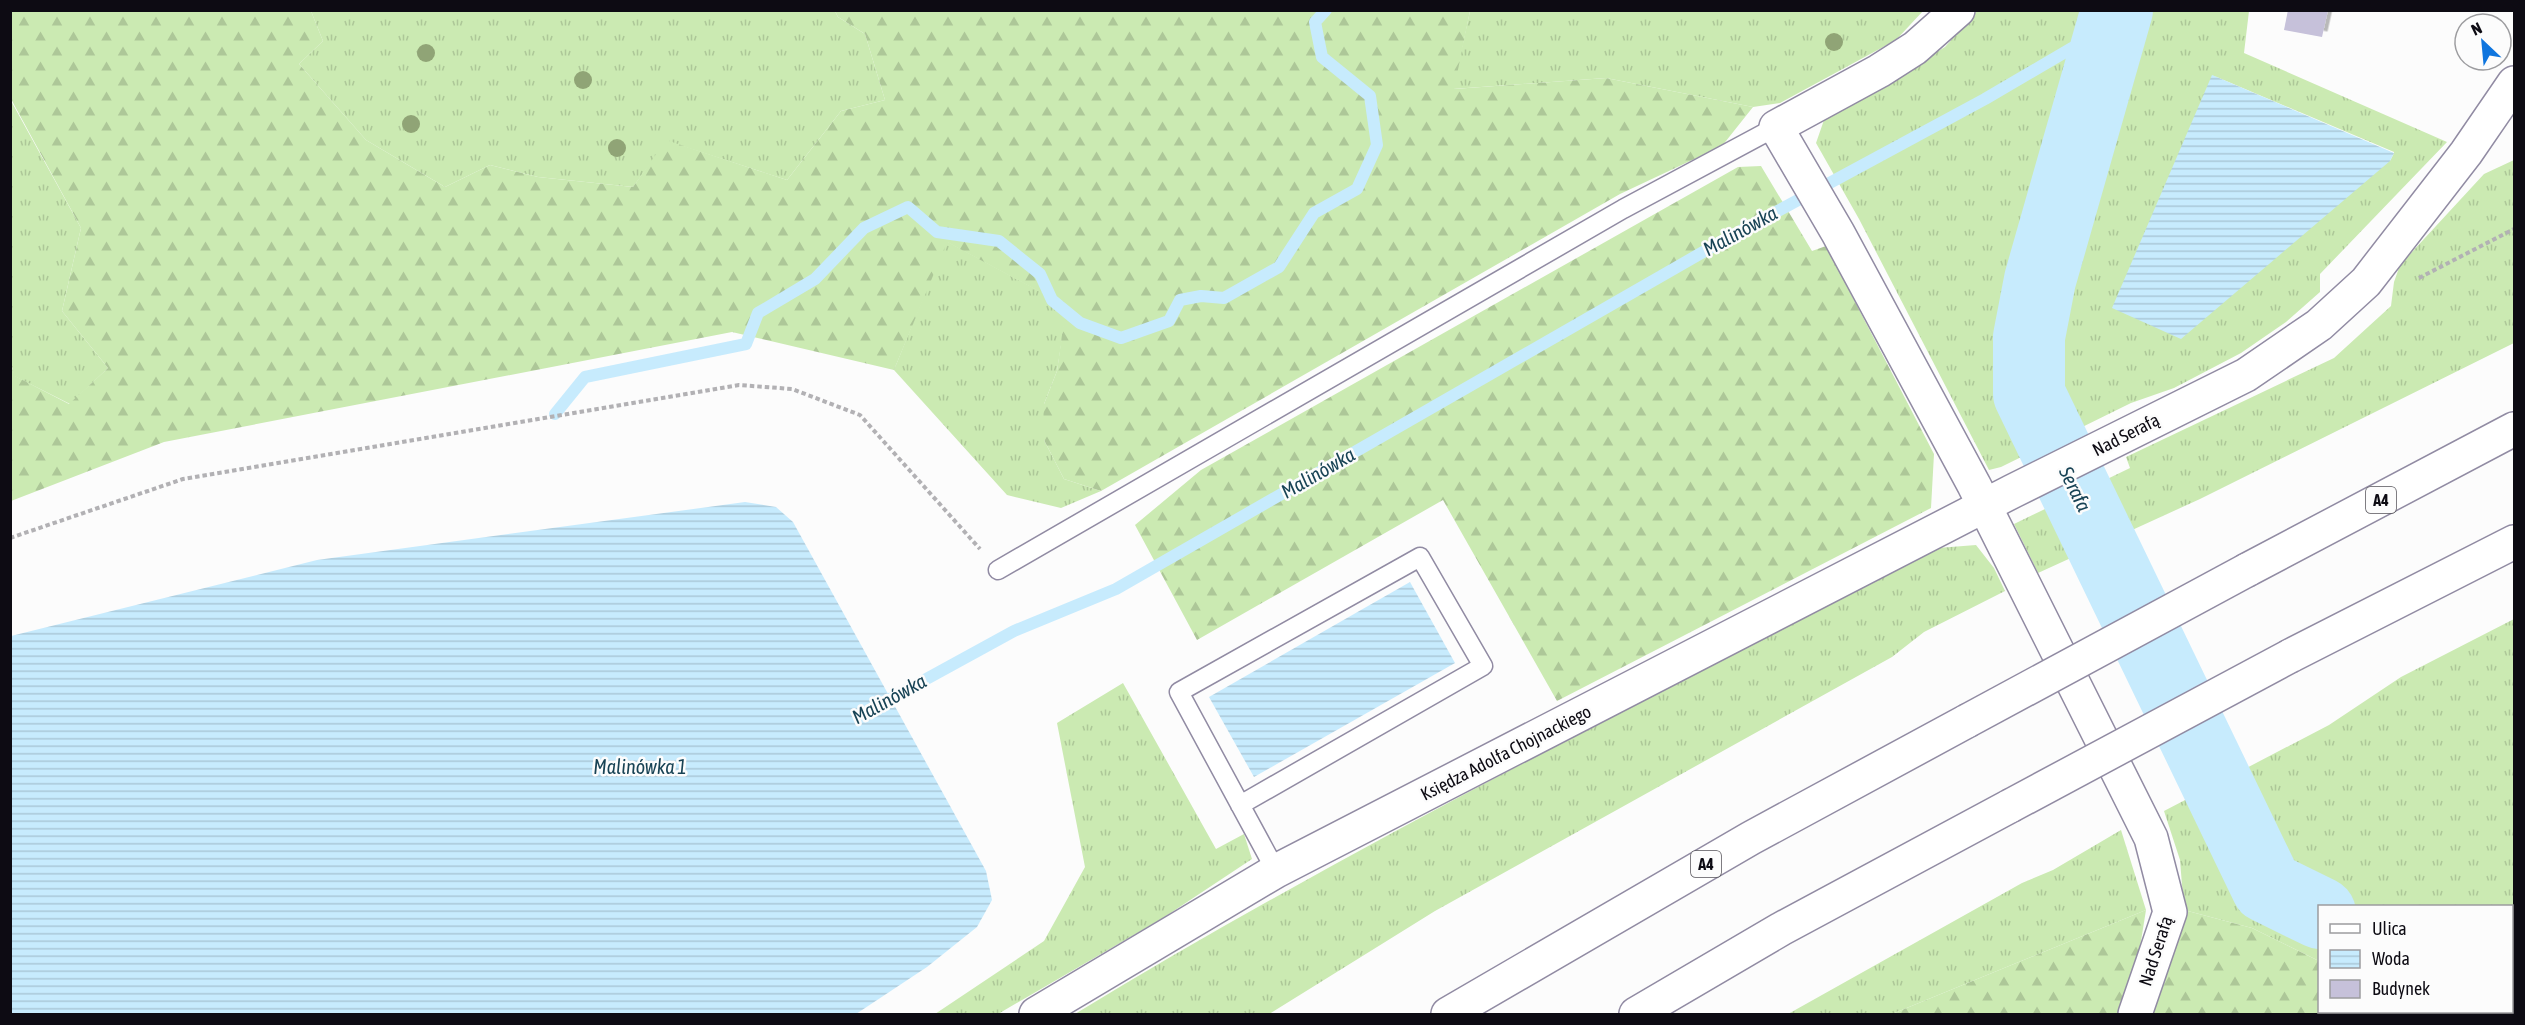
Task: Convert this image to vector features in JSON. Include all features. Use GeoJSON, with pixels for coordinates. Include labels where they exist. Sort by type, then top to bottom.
{"type":"FeatureCollection","features":[{"type":"Feature","properties":{"kind":"main road"},"geometry":{"type":"LineString","coordinates":[[1959,10],[1915,48],[1781,136],[1838,233],[1984,507]]}},
{"type":"Feature","properties":{"kind":"main road","name":"Nad Serafą"},"geometry":{"type":"LineString","coordinates":[[2135,1014],[2170,912],[2151,838],[1984,507],[2246,375],[2319,325],[2366,282],[2466,153],[2514,83]]}},
{"type":"Feature","properties":{"kind":"main road","name":"A4"},"geometry":{"type":"LineString","coordinates":[[1448,1014],[1751,838],[2247,570],[2514,429]]}},
{"type":"Feature","properties":{"kind":"main road","name":"Księdza Adolfa Chojnackiego"},"geometry":{"type":"LineString","coordinates":[[1036,1014],[1276,871],[1984,507]]}},
{"type":"Feature","properties":{"kind":"main road"},"geometry":{"type":"LineString","coordinates":[[1636,1014],[1781,929],[2290,656],[2514,542]]}},
{"type":"Feature","properties":{"kind":"lane"},"geometry":{"type":"LineString","coordinates":[[998,570],[1623,209],[1781,136]]}},
{"type":"Feature","properties":{"kind":"lane"},"geometry":{"type":"LineString","coordinates":[[1240,805],[1483,666],[1420,557],[1179,692],[1240,805],[1276,871]]}},
{"type":"Feature","properties":{"kind":"path"},"geometry":{"type":"LineString","coordinates":[[2417,279],[2514,229]]}},
{"type":"Feature","properties":{"kind":"path"},"geometry":{"type":"LineString","coordinates":[[10,538],[183,479],[739,386],[792,389],[860,415],[998,570]]}},
{"type":"Feature","properties":{"kind":"green space"},"geometry":{"type":"Polygon","coordinates":[[[1978,10],[2249,11],[2244,53],[2447,142],[2320,274],[2320,292],[2286,322],[2241,353],[2174,388],[2131,403],[2001,467],[1989,470],[1859,219],[1816,143],[1824,120],[1945,47],[1978,10]],[[2212,75],[2390,161],[2394,152],[2212,75]]]}},
{"type":"Feature","properties":{"kind":"green space"},"geometry":{"type":"Polygon","coordinates":[[[11,11],[311,11],[323,41],[299,64],[366,140],[445,187],[490,165],[538,177],[633,187],[666,140],[787,180],[841,111],[885,100],[865,34],[838,17],[835,11],[1470,11],[1454,89],[1606,78],[1753,107],[1722,146],[1620,194],[1101,491],[1064,479],[1044,440],[1044,404],[1057,371],[1066,306],[947,242],[894,370],[732,332],[164,442],[11,501],[10,362],[15,376],[69,404],[108,368],[62,311],[81,228],[11,99],[11,11]]]}},
{"type":"Feature","properties":{"kind":"green space"},"geometry":{"type":"Polygon","coordinates":[[[311,11],[835,11],[838,17],[865,34],[885,100],[841,111],[787,180],[667,141],[633,187],[538,177],[490,165],[445,187],[366,140],[299,64],[323,41],[311,11]]]}},
{"type":"Feature","properties":{"kind":"green space"},"geometry":{"type":"Polygon","coordinates":[[[1470,11],[1923,11],[1896,40],[1780,103],[1753,107],[1606,78],[1453,89],[1470,11]]]}},
{"type":"Feature","properties":{"kind":"green space"},"geometry":{"type":"Polygon","coordinates":[[[10,99],[81,228],[62,311],[108,368],[70,404],[14,376],[11,362],[10,99]]]}},
{"type":"Feature","properties":{"kind":"green space"},"geometry":{"type":"Polygon","coordinates":[[[2514,160],[2514,343],[2200,499],[2038,573],[2014,524],[2130,468],[2126,457],[2334,358],[2391,306],[2394,282],[2400,265],[2484,174],[2514,160]]]}},
{"type":"Feature","properties":{"kind":"green space"},"geometry":{"type":"Polygon","coordinates":[[[1761,166],[1812,251],[1826,246],[1934,454],[1931,508],[1557,701],[1443,500],[1197,640],[1135,525],[1201,470],[1738,167],[1761,166]]]}},
{"type":"Feature","properties":{"kind":"green space"},"geometry":{"type":"Polygon","coordinates":[[[946,241],[1067,306],[1057,371],[1044,404],[1044,440],[1064,479],[1101,491],[1061,508],[1007,495],[894,370],[946,241]]]}},
{"type":"Feature","properties":{"kind":"green space"},"geometry":{"type":"Polygon","coordinates":[[[1976,545],[1994,568],[2005,591],[1924,632],[1892,657],[1435,911],[1269,1014],[1075,1014],[1287,891],[1612,717],[1938,548],[1976,545]]]}},
{"type":"Feature","properties":{"kind":"green space"},"geometry":{"type":"Polygon","coordinates":[[[2514,619],[2514,1006],[2513,905],[2318,905],[2318,961],[2252,928],[2184,910],[2180,860],[2164,811],[2329,725],[2401,677],[2514,619]]]}},
{"type":"Feature","properties":{"kind":"green space"},"geometry":{"type":"Polygon","coordinates":[[[1123,683],[1216,849],[1244,834],[1252,859],[1163,918],[998,1014],[935,1014],[1044,941],[1085,867],[1057,723],[1123,683]]]}},
{"type":"Feature","properties":{"kind":"green space"},"geometry":{"type":"Polygon","coordinates":[[[2121,830],[2146,910],[1892,1014],[1788,1014],[2022,883],[2053,870],[2121,830]]]}},
{"type":"Feature","properties":{"kind":"green space"},"geometry":{"type":"Polygon","coordinates":[[[2146,910],[2136,972],[2120,1014],[1892,1014],[2146,910]]]}},
{"type":"Feature","properties":{"kind":"green space"},"geometry":{"type":"Polygon","coordinates":[[[2184,910],[2252,928],[2318,961],[2318,1013],[2513,1013],[2514,1006],[2514,1014],[2147,1014],[2184,910]]]}},
{"type":"Feature","properties":{"kind":"water"},"geometry":{"type":"Polygon","coordinates":[[[2212,75],[2394,153],[2390,161],[2181,339],[2112,308],[2212,75]]]}},
{"type":"Feature","properties":{"kind":"water","name":"Malinówka 1"},"geometry":{"type":"Polygon","coordinates":[[[745,502],[776,507],[793,522],[986,871],[992,900],[977,927],[927,967],[856,1014],[11,1014],[11,636],[317,560],[745,502]]]}},
{"type":"Feature","properties":{"kind":"water"},"geometry":{"type":"Polygon","coordinates":[[[1410,582],[1455,663],[1254,777],[1209,697],[1410,582]]]}},
{"type":"Feature","properties":{"kind":"building"},"geometry":{"type":"Polygon","coordinates":[[[2288,10],[2328,10],[2322,37],[2284,30],[2288,10]]]}},
{"type":"Feature","properties":{"kind":"waterway"},"geometry":{"type":"LineString","coordinates":[[555,414],[585,377],[746,344],[758,313],[815,279],[864,228],[908,207],[937,232],[999,241],[1040,274],[1052,300],[1080,323],[1121,338],[1169,321],[1180,300],[1201,296],[1224,298],[1279,267],[1314,213],[1357,189],[1377,145],[1370,96],[1322,57],[1315,22],[1326,10]]}},
{"type":"Feature","properties":{"kind":"waterway","name":"Serafa"},"geometry":{"type":"LineString","coordinates":[[2117,10],[2040,280],[2029,337],[2029,394],[2267,887],[2318,912]]}},
{"type":"Feature","properties":{"kind":"waterway","name":"Malinówka"},"geometry":{"type":"LineString","coordinates":[[877,706],[1014,631],[1116,589],[1724,240],[1985,99],[2072,48],[2111,34]]}}]}
